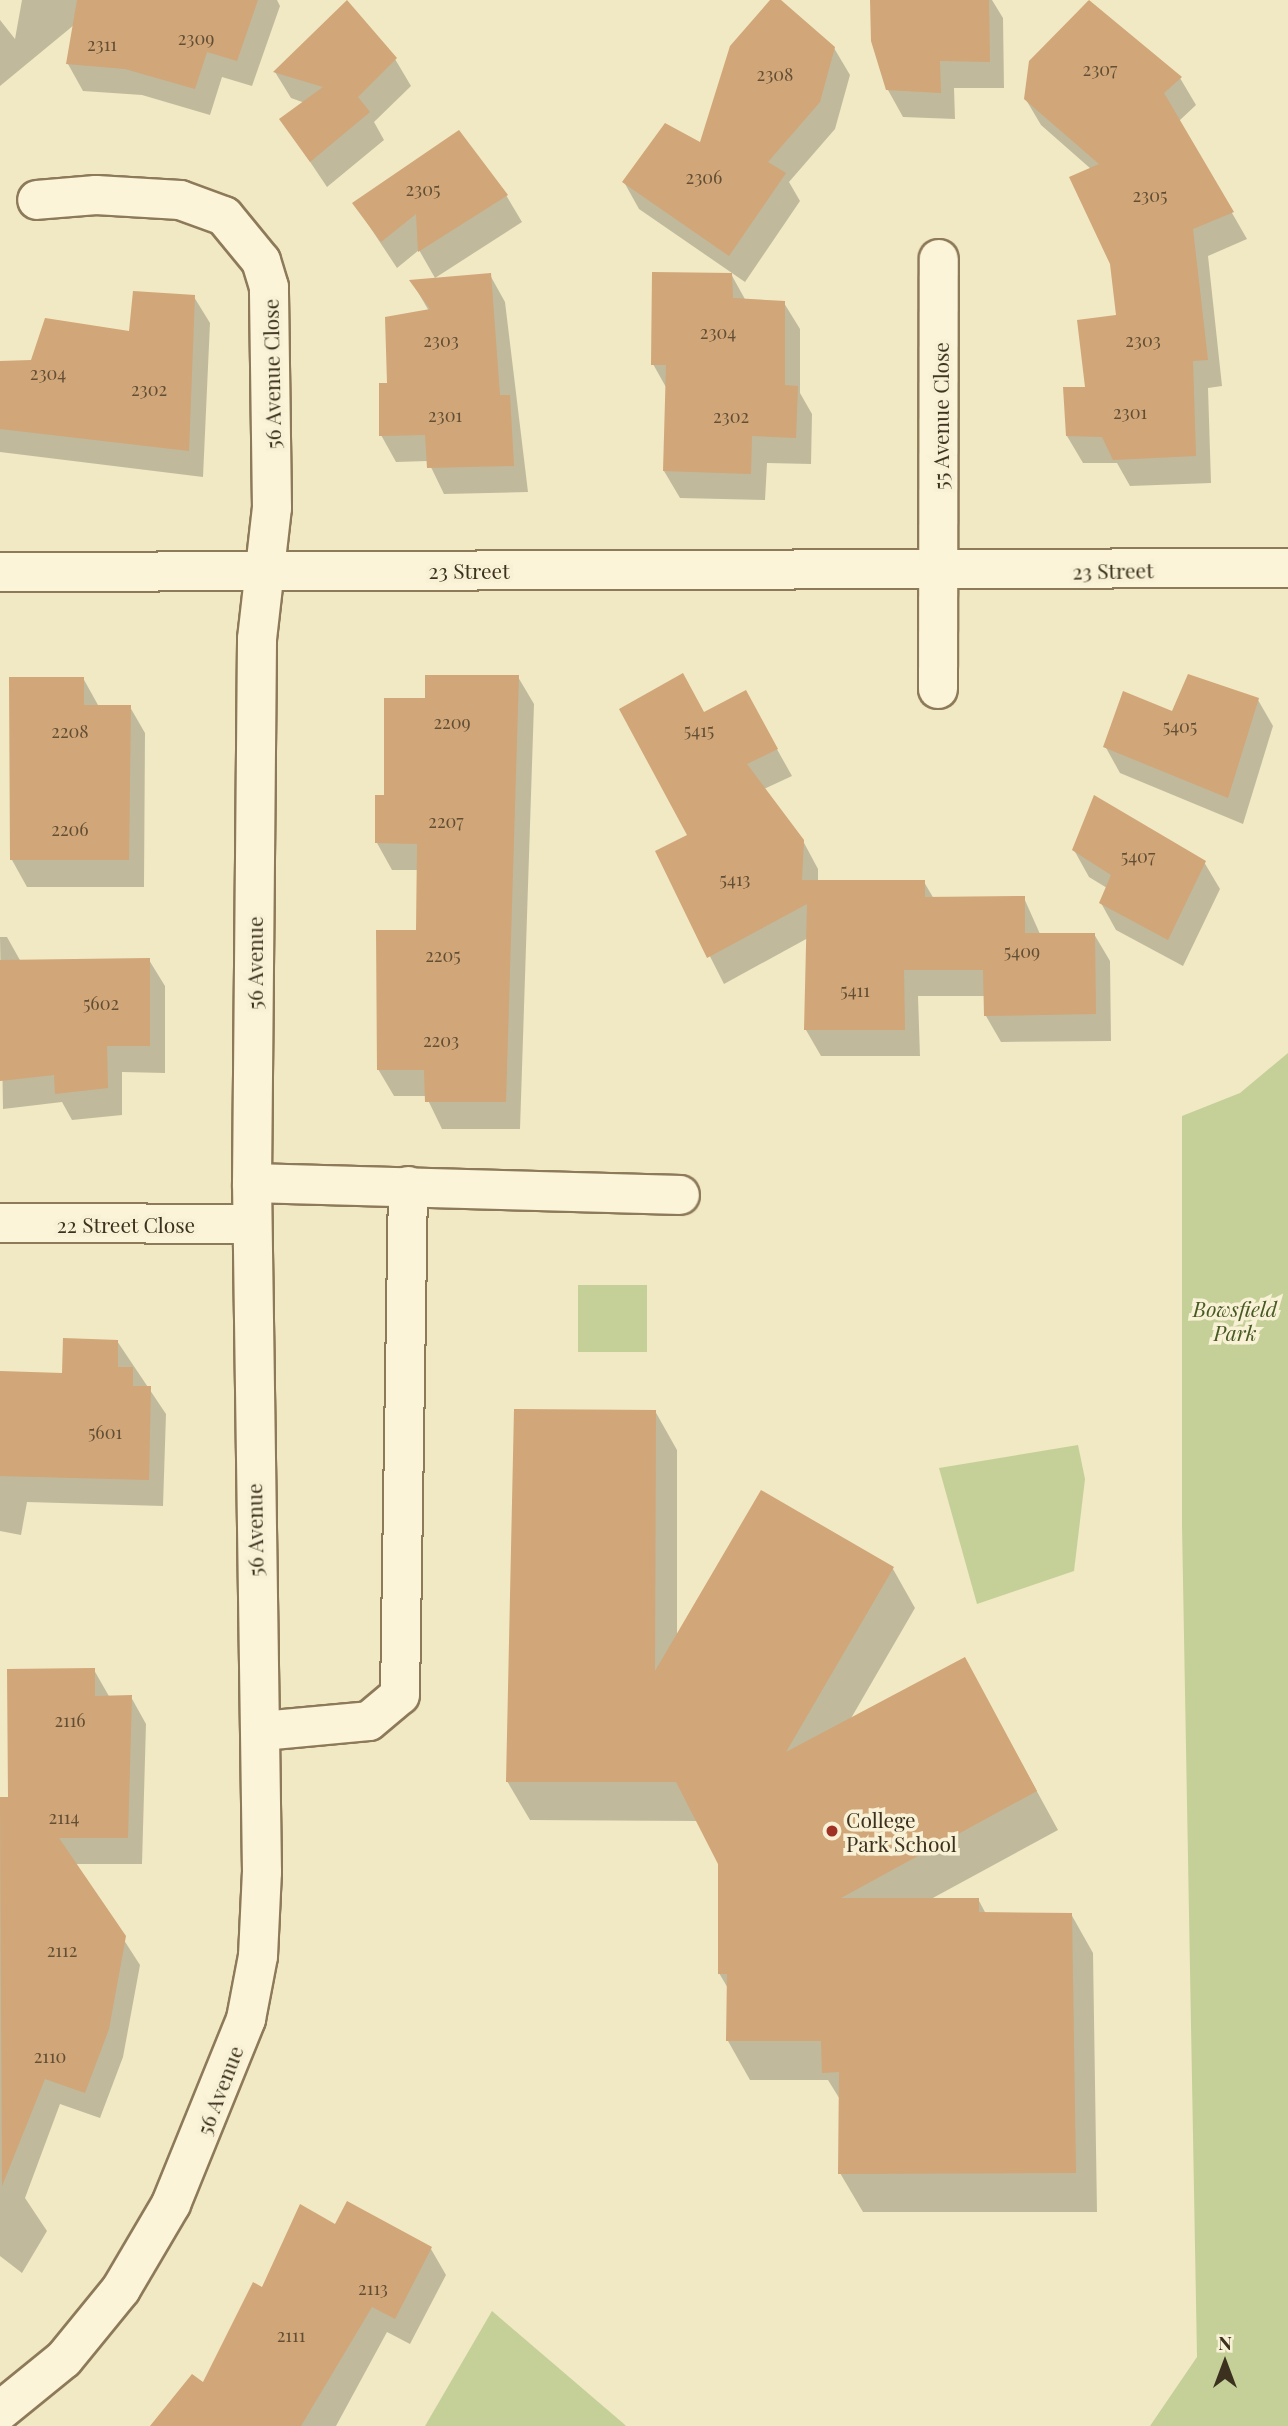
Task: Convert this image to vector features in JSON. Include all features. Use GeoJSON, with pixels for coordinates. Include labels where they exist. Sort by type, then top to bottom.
{"type":"FeatureCollection","features":[{"type":"Feature","properties":{"kind":"street","name":"56 Avenue Close"},"geometry":{"type":"LineString","coordinates":[[37,201],[96,195],[180,200],[225,216],[261,261],[274,338],[265,568]]}},
{"type":"Feature","properties":{"kind":"street","name":"55 Avenue Close"},"geometry":{"type":"LineString","coordinates":[[938,573],[939,258]]}},
{"type":"Feature","properties":{"kind":"street","name":"23 Street"},"geometry":{"type":"LineString","coordinates":[[0,572],[265,568],[938,573],[1288,568]]}},
{"type":"Feature","properties":{"kind":"street","name":"56 Avenue"},"geometry":{"type":"LineString","coordinates":[[0,2411],[64,2359],[121,2289],[171,2204],[222,2089],[246,2019],[258,1956],[262,1731],[254,1567],[252,1183],[257,639],[265,568]]}},
{"type":"Feature","properties":{"kind":"street"},"geometry":{"type":"LineString","coordinates":[[938,573],[938,689]]}},
{"type":"Feature","properties":{"kind":"street"},"geometry":{"type":"LineString","coordinates":[[252,1183],[680,1195]]}},
{"type":"Feature","properties":{"kind":"street"},"geometry":{"type":"LineString","coordinates":[[262,1731],[369,1721],[400,1695],[408,1186]]}},
{"type":"Feature","properties":{"kind":"street","name":"22 Street Close"},"geometry":{"type":"LineString","coordinates":[[0,1223],[252,1224]]}},
{"type":"Feature","properties":{"kind":"green space","name":"Bowsfield Park"},"geometry":{"type":"Polygon","coordinates":[[[1288,1053],[1288,2426],[1150,2426],[1197,2357],[1182,1525],[1182,1116],[1240,1093],[1288,1053]]]}},
{"type":"Feature","properties":{"kind":"green space"},"geometry":{"type":"Polygon","coordinates":[[[578,1285],[647,1285],[647,1352],[578,1352],[578,1285]]]}},
{"type":"Feature","properties":{"kind":"green space"},"geometry":{"type":"Polygon","coordinates":[[[1078,1445],[1085,1479],[1074,1571],[977,1604],[939,1468],[1078,1445]]]}},
{"type":"Feature","properties":{"kind":"green space"},"geometry":{"type":"Polygon","coordinates":[[[492,2311],[624,2424],[626,2426],[425,2426],[492,2311]]]}},
{"type":"Feature","properties":{"kind":"building"},"geometry":{"type":"Polygon","coordinates":[[[77,0],[258,0],[237,61],[207,52],[195,89],[125,69],[66,64],[77,0]]]}},
{"type":"Feature","properties":{"kind":"building"},"geometry":{"type":"Polygon","coordinates":[[[347,0],[397,58],[358,97],[370,112],[310,162],[279,119],[323,87],[273,72],[347,0]]]}},
{"type":"Feature","properties":{"kind":"building"},"geometry":{"type":"Polygon","coordinates":[[[770,0],[781,0],[835,47],[820,102],[768,162],[786,173],[729,256],[622,182],[665,123],[700,142],[730,46],[770,0]]]}},
{"type":"Feature","properties":{"kind":"building"},"geometry":{"type":"Polygon","coordinates":[[[870,0],[989,0],[990,62],[940,61],[941,93],[886,90],[871,41],[870,0]]]}},
{"type":"Feature","properties":{"kind":"building"},"geometry":{"type":"Polygon","coordinates":[[[1089,0],[1182,77],[1164,93],[1234,212],[1193,229],[1208,360],[1193,361],[1196,456],[1113,460],[1102,437],[1066,436],[1063,387],[1085,387],[1077,320],[1116,315],[1110,264],[1069,177],[1099,164],[1024,99],[1029,61],[1089,0]]]}},
{"type":"Feature","properties":{"kind":"building"},"geometry":{"type":"Polygon","coordinates":[[[459,130],[508,195],[418,252],[416,214],[381,242],[352,203],[459,130]]]}},
{"type":"Feature","properties":{"kind":"building"},"geometry":{"type":"Polygon","coordinates":[[[652,272],[732,273],[733,298],[785,301],[785,385],[798,386],[796,438],[752,436],[751,474],[663,471],[666,365],[651,365],[652,272]]]}},
{"type":"Feature","properties":{"kind":"building"},"geometry":{"type":"Polygon","coordinates":[[[491,273],[500,395],[510,395],[514,466],[427,468],[425,435],[379,436],[379,383],[387,383],[385,317],[430,309],[409,280],[491,273]]]}},
{"type":"Feature","properties":{"kind":"building"},"geometry":{"type":"Polygon","coordinates":[[[133,291],[195,295],[189,451],[0,429],[0,361],[31,360],[45,318],[129,331],[133,291]]]}},
{"type":"Feature","properties":{"kind":"building"},"geometry":{"type":"Polygon","coordinates":[[[683,673],[704,712],[746,690],[778,749],[747,764],[804,840],[802,880],[925,880],[925,897],[1025,896],[1025,933],[1095,933],[1096,1014],[984,1016],[983,970],[904,970],[905,1030],[804,1030],[807,904],[707,958],[655,851],[687,835],[619,709],[683,673]]]}},
{"type":"Feature","properties":{"kind":"building"},"geometry":{"type":"Polygon","coordinates":[[[1188,674],[1259,698],[1228,798],[1103,747],[1123,691],[1172,711],[1188,674]]]}},
{"type":"Feature","properties":{"kind":"building"},"geometry":{"type":"Polygon","coordinates":[[[425,675],[519,675],[506,1102],[425,1102],[424,1070],[377,1070],[376,930],[416,930],[417,844],[375,843],[375,795],[384,795],[384,698],[425,698],[425,675]]]}},
{"type":"Feature","properties":{"kind":"building"},"geometry":{"type":"Polygon","coordinates":[[[9,677],[84,677],[84,705],[131,705],[129,860],[10,860],[9,677]]]}},
{"type":"Feature","properties":{"kind":"building"},"geometry":{"type":"Polygon","coordinates":[[[1094,795],[1206,861],[1168,940],[1099,903],[1111,875],[1072,850],[1094,795]]]}},
{"type":"Feature","properties":{"kind":"building"},"geometry":{"type":"Polygon","coordinates":[[[150,958],[150,1046],[107,1046],[108,1088],[55,1094],[54,1075],[0,1081],[0,960],[150,958]]]}},
{"type":"Feature","properties":{"kind":"building"},"geometry":{"type":"Polygon","coordinates":[[[63,1338],[118,1340],[118,1367],[133,1367],[133,1386],[151,1386],[149,1480],[0,1476],[0,1371],[62,1373],[63,1338]]]}},
{"type":"Feature","properties":{"kind":"building","name":"College Park School"},"geometry":{"type":"Polygon","coordinates":[[[514,1409],[656,1410],[655,1671],[761,1490],[894,1567],[786,1752],[965,1657],[1037,1791],[841,1898],[979,1898],[979,1912],[1072,1913],[1076,2173],[838,2174],[839,2072],[822,2073],[821,2041],[726,2041],[727,1974],[718,1974],[718,1864],[676,1782],[506,1782],[514,1409]]]}},
{"type":"Feature","properties":{"kind":"building"},"geometry":{"type":"Polygon","coordinates":[[[95,1668],[95,1696],[132,1695],[128,1838],[59,1838],[126,1936],[109,2029],[85,2093],[45,2079],[2,2186],[0,1797],[8,1797],[7,1669],[95,1668]]]}},
{"type":"Feature","properties":{"kind":"building"},"geometry":{"type":"Polygon","coordinates":[[[347,2201],[432,2247],[395,2319],[372,2307],[301,2426],[150,2426],[192,2374],[203,2382],[253,2282],[262,2287],[300,2204],[335,2224],[347,2201]]]}},
{"type":"Feature","properties":{"kind":"place","name":"College Park School"},"geometry":{"type":"Point","coordinates":[832,1831]}}]}
